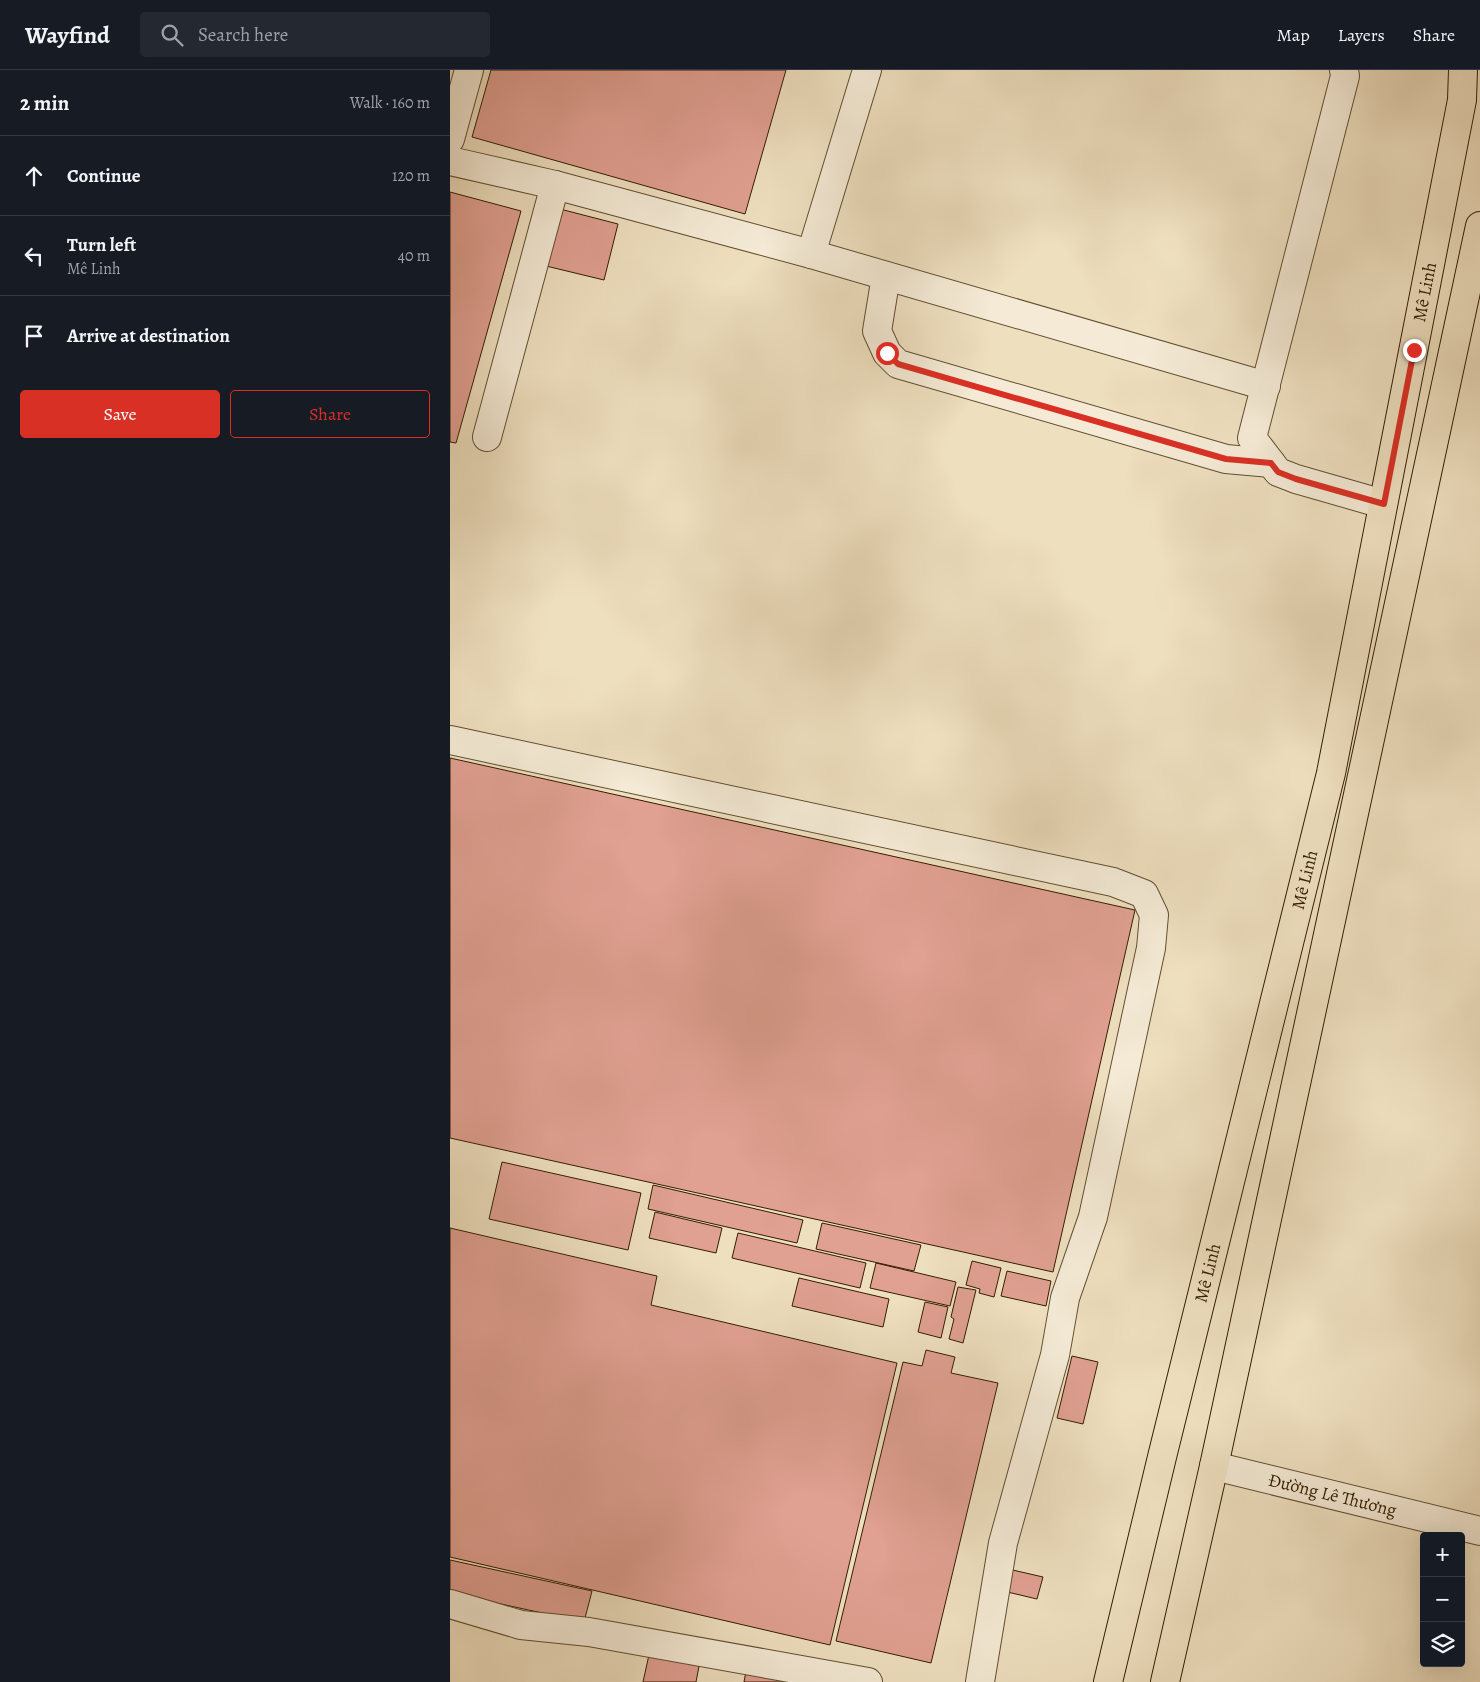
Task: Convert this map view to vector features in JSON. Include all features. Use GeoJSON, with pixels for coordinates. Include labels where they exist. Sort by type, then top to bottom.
{"type":"FeatureCollection","features":[{"type":"Feature","properties":{"kind":"main road","name":"Mê Linh"},"geometry":{"type":"LineString","coordinates":[[1108,1682],[1331,773],[1462,100],[1463,70]]}},
{"type":"Feature","properties":{"kind":"main road","name":"Mê Linh"},"geometry":{"type":"LineString","coordinates":[[1165,1682],[1214,1466],[1480,226]]}},
{"type":"Feature","properties":{"kind":"street"},"geometry":{"type":"LineString","coordinates":[[450,139],[469,70]]}},
{"type":"Feature","properties":{"kind":"street"},"geometry":{"type":"LineString","coordinates":[[811,254],[867,70]]}},
{"type":"Feature","properties":{"kind":"street"},"geometry":{"type":"LineString","coordinates":[[1344,70],[1345,76],[1252,438],[1278,472],[1384,504]]}},
{"type":"Feature","properties":{"kind":"street"},"geometry":{"type":"LineString","coordinates":[[450,161],[555,185],[811,254],[1266,386]]}},
{"type":"Feature","properties":{"kind":"street"},"geometry":{"type":"LineString","coordinates":[[488,437],[555,185]]}},
{"type":"Feature","properties":{"kind":"street"},"geometry":{"type":"LineString","coordinates":[[886,276],[877,331],[887,353],[898,364],[1226,459],[1271,463]]}},
{"type":"Feature","properties":{"kind":"street"},"geometry":{"type":"LineString","coordinates":[[450,740],[1113,882],[1144,894],[1154,915],[1152,948],[1093,1217],[1065,1298],[1055,1355],[1003,1543],[980,1682]]}},
{"type":"Feature","properties":{"kind":"street","name":"Đường Lê Thương"},"geometry":{"type":"LineString","coordinates":[[1214,1466],[1480,1531]]}},
{"type":"Feature","properties":{"kind":"street"},"geometry":{"type":"LineString","coordinates":[[450,1604],[521,1625],[589,1632],[868,1682]]}},
{"type":"Feature","properties":{"kind":"building"},"geometry":{"type":"Polygon","coordinates":[[[491,70],[786,70],[745,214],[472,137],[491,70]]]}},
{"type":"Feature","properties":{"kind":"building"},"geometry":{"type":"Polygon","coordinates":[[[450,192],[521,211],[456,443],[450,442],[450,192]]]}},
{"type":"Feature","properties":{"kind":"building"},"geometry":{"type":"Polygon","coordinates":[[[560,209],[618,224],[604,280],[546,266],[560,209]]]}},
{"type":"Feature","properties":{"kind":"building"},"geometry":{"type":"Polygon","coordinates":[[[450,758],[1135,910],[1053,1272],[450,1138],[450,758]]]}},
{"type":"Feature","properties":{"kind":"building"},"geometry":{"type":"Polygon","coordinates":[[[502,1162],[641,1193],[628,1250],[489,1219],[502,1162]]]}},
{"type":"Feature","properties":{"kind":"building"},"geometry":{"type":"Polygon","coordinates":[[[653,1185],[803,1220],[797,1243],[648,1209],[653,1185]]]}},
{"type":"Feature","properties":{"kind":"building"},"geometry":{"type":"Polygon","coordinates":[[[655,1212],[722,1228],[716,1253],[649,1238],[655,1212]]]}},
{"type":"Feature","properties":{"kind":"building"},"geometry":{"type":"Polygon","coordinates":[[[822,1223],[921,1245],[914,1271],[816,1249],[822,1223]]]}},
{"type":"Feature","properties":{"kind":"building"},"geometry":{"type":"Polygon","coordinates":[[[450,1228],[657,1276],[651,1305],[897,1363],[830,1645],[450,1557],[450,1228]]]}},
{"type":"Feature","properties":{"kind":"building"},"geometry":{"type":"Polygon","coordinates":[[[738,1233],[866,1263],[860,1288],[732,1258],[738,1233]]]}},
{"type":"Feature","properties":{"kind":"building"},"geometry":{"type":"Polygon","coordinates":[[[972,1261],[1001,1268],[994,1297],[979,1293],[980,1289],[966,1285],[972,1261]]]}},
{"type":"Feature","properties":{"kind":"building"},"geometry":{"type":"Polygon","coordinates":[[[876,1263],[956,1282],[950,1306],[870,1288],[876,1263]]]}},
{"type":"Feature","properties":{"kind":"building"},"geometry":{"type":"Polygon","coordinates":[[[1007,1271],[1051,1281],[1046,1306],[1001,1296],[1007,1271]]]}},
{"type":"Feature","properties":{"kind":"building"},"geometry":{"type":"Polygon","coordinates":[[[799,1278],[889,1299],[883,1327],[792,1306],[799,1278]]]}},
{"type":"Feature","properties":{"kind":"building"},"geometry":{"type":"Polygon","coordinates":[[[958,1287],[976,1290],[963,1343],[949,1339],[954,1319],[951,1317],[958,1287]]]}},
{"type":"Feature","properties":{"kind":"building"},"geometry":{"type":"Polygon","coordinates":[[[925,1302],[948,1307],[941,1338],[918,1332],[925,1302]]]}},
{"type":"Feature","properties":{"kind":"building"},"geometry":{"type":"Polygon","coordinates":[[[926,1350],[955,1357],[951,1373],[998,1383],[931,1663],[836,1641],[903,1362],[922,1366],[926,1350]]]}},
{"type":"Feature","properties":{"kind":"building"},"geometry":{"type":"Polygon","coordinates":[[[1072,1356],[1098,1362],[1083,1424],[1057,1418],[1072,1356]]]}},
{"type":"Feature","properties":{"kind":"building"},"geometry":{"type":"Polygon","coordinates":[[[450,1560],[592,1591],[584,1622],[450,1593],[450,1560]]]}},
{"type":"Feature","properties":{"kind":"building"},"geometry":{"type":"Polygon","coordinates":[[[1004,1568],[1043,1577],[1037,1599],[999,1590],[1004,1568]]]}},
{"type":"Feature","properties":{"kind":"building"},"geometry":{"type":"Polygon","coordinates":[[[650,1650],[700,1661],[696,1682],[643,1682],[650,1650]]]}},
{"type":"Feature","properties":{"kind":"building"},"geometry":{"type":"Polygon","coordinates":[[[747,1666],[827,1682],[744,1682],[747,1666]]]}},
{"type":"Feature","properties":{"kind":"route"},"geometry":{"type":"LineString","coordinates":[[887,353],[898,364],[1226,459],[1271,463],[1278,472],[1296,479],[1384,504],[1414,350]]}}]}
